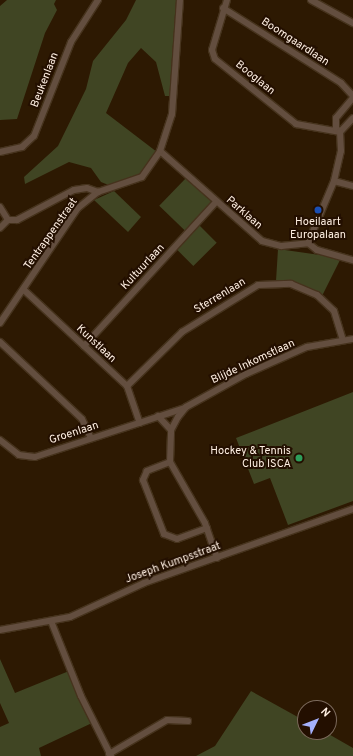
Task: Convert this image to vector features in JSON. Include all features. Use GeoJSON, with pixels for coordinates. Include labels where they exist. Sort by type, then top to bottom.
{"type":"FeatureCollection","features":[{"type":"Feature","properties":{"kind":"street","name":"Beukenlaan"},"geometry":{"type":"LineString","coordinates":[[0,152],[22,147],[34,136],[71,42],[98,0]]}},
{"type":"Feature","properties":{"kind":"street","name":"Tentrappenstraat"},"geometry":{"type":"LineString","coordinates":[[0,323],[24,290],[75,213],[98,192],[142,177],[160,150],[170,126],[180,0]]}},
{"type":"Feature","properties":{"kind":"street","name":"Booglaan"},"geometry":{"type":"LineString","coordinates":[[227,0],[223,8],[212,50],[215,59],[296,124],[340,132]]}},
{"type":"Feature","properties":{"kind":"street"},"geometry":{"type":"LineString","coordinates":[[311,0],[353,22]]}},
{"type":"Feature","properties":{"kind":"street","name":"Boomgaardlaan"},"geometry":{"type":"LineString","coordinates":[[223,8],[341,83],[353,97]]}},
{"type":"Feature","properties":{"kind":"street"},"geometry":{"type":"LineString","coordinates":[[353,97],[336,118],[340,132],[341,151],[334,181],[308,243],[317,250],[353,260]]}},
{"type":"Feature","properties":{"kind":"street"},"geometry":{"type":"LineString","coordinates":[[340,132],[353,118]]}},
{"type":"Feature","properties":{"kind":"street","name":"Parklaan"},"geometry":{"type":"LineString","coordinates":[[160,150],[216,202],[262,241],[281,246],[308,243]]}},
{"type":"Feature","properties":{"kind":"street"},"geometry":{"type":"LineString","coordinates":[[334,181],[353,186]]}},
{"type":"Feature","properties":{"kind":"street"},"geometry":{"type":"LineString","coordinates":[[0,228],[8,220],[17,220],[74,190],[86,188],[98,192]]}},
{"type":"Feature","properties":{"kind":"street","name":"Kultuurlaan"},"geometry":{"type":"LineString","coordinates":[[84,346],[216,202]]}},
{"type":"Feature","properties":{"kind":"street"},"geometry":{"type":"LineString","coordinates":[[0,207],[8,220]]}},
{"type":"Feature","properties":{"kind":"street","name":"Sterrenlaan"},"geometry":{"type":"LineString","coordinates":[[127,386],[182,332],[258,285],[291,284],[317,295],[334,311],[343,340]]}},
{"type":"Feature","properties":{"kind":"street","name":"Kunstlaan"},"geometry":{"type":"LineString","coordinates":[[24,290],[127,386],[140,423]]}},
{"type":"Feature","properties":{"kind":"street","name":"Blijde Inkomstlaan"},"geometry":{"type":"LineString","coordinates":[[171,430],[186,407],[224,384],[294,353],[343,340],[353,339]]}},
{"type":"Feature","properties":{"kind":"street"},"geometry":{"type":"LineString","coordinates":[[0,342],[82,418],[91,438]]}},
{"type":"Feature","properties":{"kind":"street","name":"Groenlaan"},"geometry":{"type":"LineString","coordinates":[[0,440],[27,457],[140,423],[186,407]]}},
{"type":"Feature","properties":{"kind":"street"},"geometry":{"type":"LineString","coordinates":[[158,416],[171,430],[170,462],[207,528],[217,558]]}},
{"type":"Feature","properties":{"kind":"street"},"geometry":{"type":"LineString","coordinates":[[170,462],[147,471],[143,480],[164,534],[177,538],[207,528]]}},
{"type":"Feature","properties":{"kind":"street","name":"Joseph Kumpsstraat"},"geometry":{"type":"LineString","coordinates":[[0,630],[51,621],[217,558],[353,509]]}},
{"type":"Feature","properties":{"kind":"street"},"geometry":{"type":"LineString","coordinates":[[51,621],[110,755],[167,720],[188,721]]}},
{"type":"Feature","properties":{"kind":"green space"},"geometry":{"type":"Polygon","coordinates":[[[7,0],[56,0],[54,4],[57,10],[45,33],[17,119],[0,120],[0,6],[7,0]]]}},
{"type":"Feature","properties":{"kind":"green space"},"geometry":{"type":"Polygon","coordinates":[[[136,0],[177,0],[171,96],[165,96],[156,62],[141,48],[128,63],[106,113],[157,152],[139,176],[111,186],[101,182],[91,168],[69,162],[25,184],[24,177],[58,146],[86,89],[93,61],[126,20],[136,0]]]}},
{"type":"Feature","properties":{"kind":"green space"},"geometry":{"type":"Polygon","coordinates":[[[187,177],[213,202],[185,231],[159,206],[187,177]]]}},
{"type":"Feature","properties":{"kind":"green space"},"geometry":{"type":"Polygon","coordinates":[[[114,191],[141,217],[128,232],[94,200],[114,191]]]}},
{"type":"Feature","properties":{"kind":"green space"},"geometry":{"type":"Polygon","coordinates":[[[199,225],[217,243],[193,266],[176,248],[199,225]]]}},
{"type":"Feature","properties":{"kind":"green space"},"geometry":{"type":"Polygon","coordinates":[[[278,249],[341,258],[322,296],[301,285],[276,281],[278,249]]]}},
{"type":"Feature","properties":{"kind":"green space","name":"Hockey & Tennis Club ISCA"},"geometry":{"type":"Polygon","coordinates":[[[353,392],[353,501],[288,525],[270,478],[254,484],[236,438],[353,392]]]}},
{"type":"Feature","properties":{"kind":"green space"},"geometry":{"type":"Polygon","coordinates":[[[0,659],[15,693],[69,671],[92,723],[39,748],[41,756],[0,756],[0,727],[9,723],[0,703],[0,659]]]}},
{"type":"Feature","properties":{"kind":"green space"},"geometry":{"type":"Polygon","coordinates":[[[251,691],[297,717],[297,740],[337,739],[353,748],[353,756],[196,756],[215,746],[251,691]]]}},
{"type":"Feature","properties":{"kind":"place","name":"Hoeilaart Europalaan"},"geometry":{"type":"Point","coordinates":[318,210]}},
{"type":"Feature","properties":{"kind":"place","name":"Hockey & Tennis Club ISCA"},"geometry":{"type":"Point","coordinates":[299,458]}}]}
